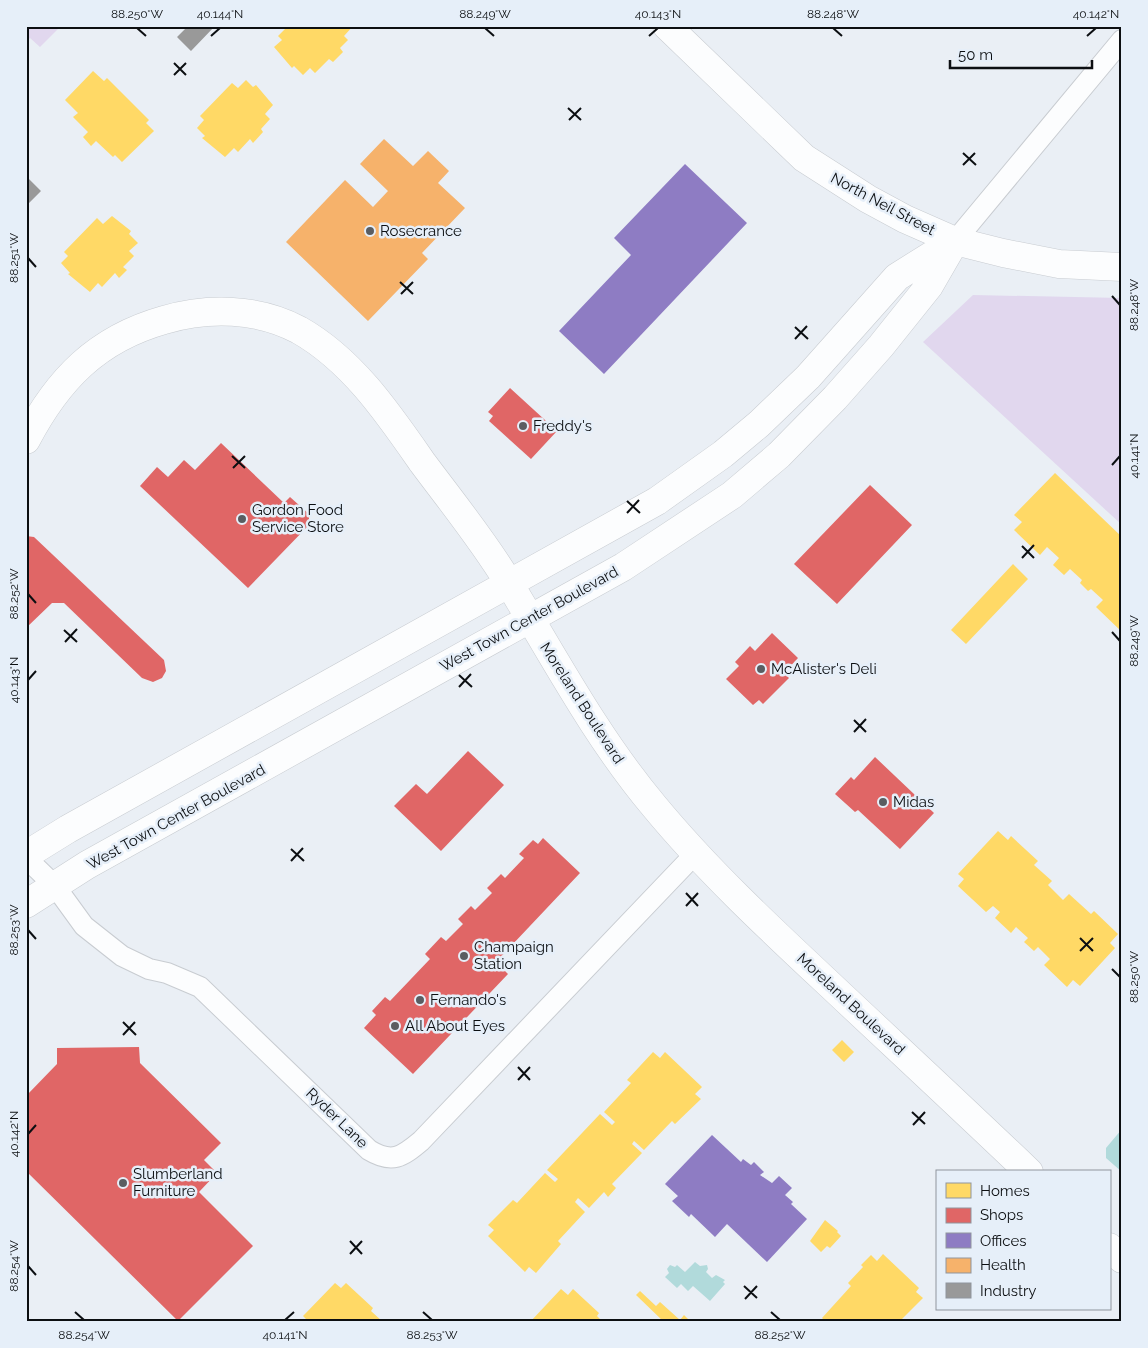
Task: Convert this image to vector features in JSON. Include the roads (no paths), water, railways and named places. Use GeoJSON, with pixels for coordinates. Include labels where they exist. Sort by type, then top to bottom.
{"type":"FeatureCollection","features":[{"type":"Feature","properties":{"kind":"main road","name":"North Neil Street"},"geometry":{"type":"LineString","coordinates":[[667,26],[793,148],[818,168],[905,219],[955,241],[1003,253],[1059,264],[1122,267]]}},
{"type":"Feature","properties":{"kind":"main road","name":"West Town Center Boulevard"},"geometry":{"type":"LineString","coordinates":[[26,855],[68,829],[508,582],[657,502],[723,454],[759,424],[808,377],[897,278],[955,241]]}},
{"type":"Feature","properties":{"kind":"main road","name":"West Town Center Boulevard"},"geometry":{"type":"LineString","coordinates":[[26,904],[87,866],[623,567],[679,532],[732,495],[779,455],[835,398],[881,346],[929,286],[955,241]]}},
{"type":"Feature","properties":{"kind":"main road","name":"Moreland Boulevard"},"geometry":{"type":"LineString","coordinates":[[26,440],[48,402],[82,362],[106,344],[128,332],[186,314],[218,310],[274,321],[296,328],[322,345],[346,366],[417,454],[491,555],[529,620],[620,763],[695,854],[765,924],[1027,1170]]}},
{"type":"Feature","properties":{"kind":"main road"},"geometry":{"type":"LineString","coordinates":[[1110,1248],[1122,1259]]}},
{"type":"Feature","properties":{"kind":"street","name":"West Town Center Boulevard"},"geometry":{"type":"LineString","coordinates":[[955,241],[1122,40]]}},
{"type":"Feature","properties":{"kind":"street","name":"Ryder Lane"},"geometry":{"type":"LineString","coordinates":[[26,858],[55,886],[84,926],[114,950],[149,969],[167,973],[200,987],[369,1150],[381,1157],[397,1158],[421,1141],[695,854]]}},
{"type":"Feature","properties":{"kind":"water"},"geometry":{"type":"Polygon","coordinates":[[[1122,1129],[1122,1172],[1106,1158],[1106,1148],[1122,1129]]]}},
{"type":"Feature","properties":{"kind":"water"},"geometry":{"type":"Polygon","coordinates":[[[695,1262],[700,1266],[707,1265],[708,1269],[706,1272],[712,1278],[716,1275],[725,1280],[723,1282],[725,1284],[710,1301],[693,1286],[688,1291],[681,1284],[677,1288],[665,1277],[669,1273],[667,1269],[670,1265],[675,1267],[677,1265],[685,1272],[695,1262]]]}},
{"type":"Feature","properties":{"kind":"place","name":"Rosecrance"},"geometry":{"type":"Point","coordinates":[370,231]}},
{"type":"Feature","properties":{"kind":"place","name":"Freddy's"},"geometry":{"type":"Point","coordinates":[523,426]}},
{"type":"Feature","properties":{"kind":"place","name":"Gordon Food Service Store"},"geometry":{"type":"Point","coordinates":[242,519]}},
{"type":"Feature","properties":{"kind":"place","name":"McAlister's Deli"},"geometry":{"type":"Point","coordinates":[761,669]}},
{"type":"Feature","properties":{"kind":"place","name":"Midas"},"geometry":{"type":"Point","coordinates":[883,802]}},
{"type":"Feature","properties":{"kind":"place","name":"Champaign Station"},"geometry":{"type":"Point","coordinates":[464,956]}},
{"type":"Feature","properties":{"kind":"place","name":"Fernando's"},"geometry":{"type":"Point","coordinates":[420,1000]}},
{"type":"Feature","properties":{"kind":"place","name":"All About Eyes"},"geometry":{"type":"Point","coordinates":[395,1026]}},
{"type":"Feature","properties":{"kind":"place","name":"Slumberland Furniture"},"geometry":{"type":"Point","coordinates":[123,1183]}}]}
